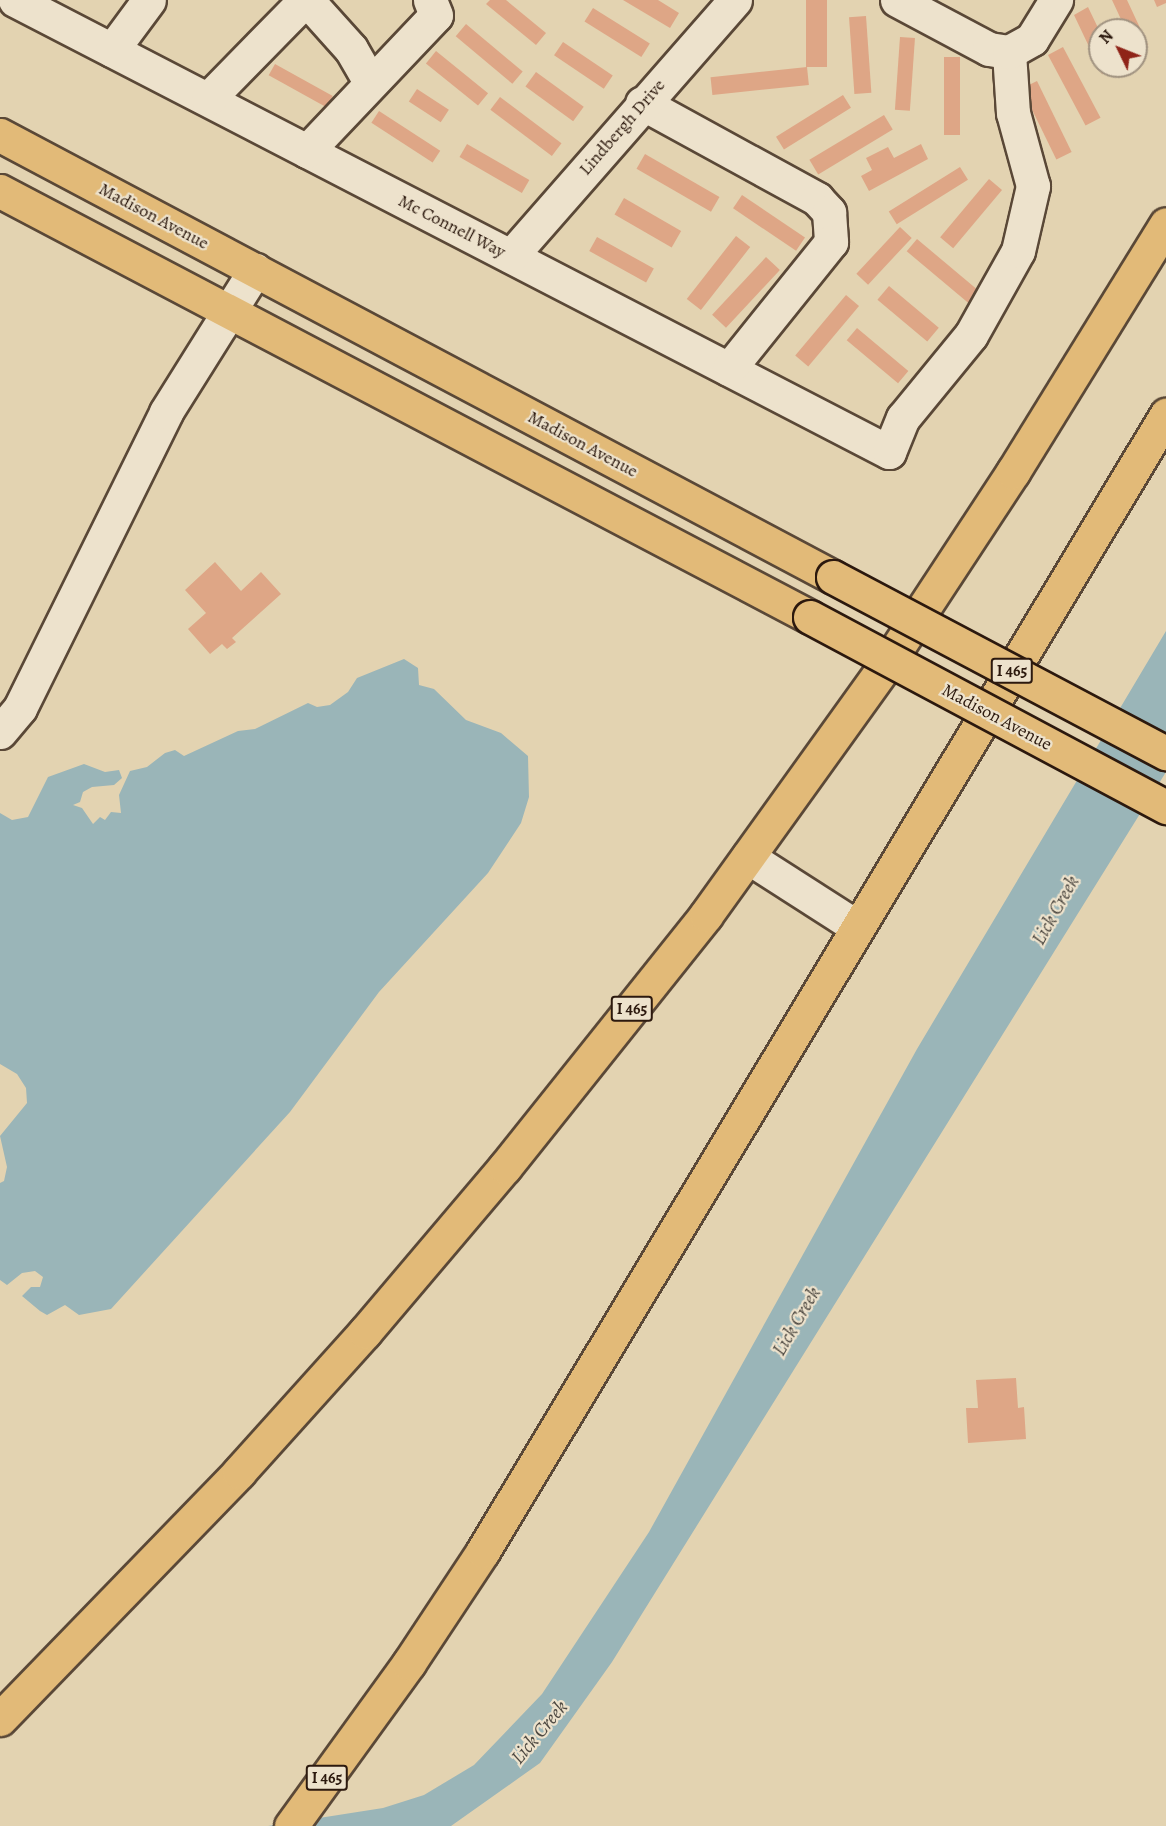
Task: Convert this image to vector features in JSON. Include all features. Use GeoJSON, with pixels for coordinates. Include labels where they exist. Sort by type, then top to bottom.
{"type":"FeatureCollection","features":[{"type":"Feature","properties":{"kind":"main road","name":"Madison Avenue"},"geometry":{"type":"LineString","coordinates":[[0,135],[1166,753]]}},
{"type":"Feature","properties":{"kind":"main road","name":"Madison Avenue"},"geometry":{"type":"LineString","coordinates":[[0,191],[1166,807]]}},
{"type":"Feature","properties":{"kind":"main road","name":"I 465"},"geometry":{"type":"LineString","coordinates":[[0,1719],[239,1472],[373,1323],[573,1084],[748,857],[874,682],[974,532],[1166,224]]}},
{"type":"Feature","properties":{"kind":"main road","name":"I 465"},"geometry":{"type":"LineString","coordinates":[[291,1826],[363,1729],[483,1551],[730,1146],[857,927],[1166,415]]}},
{"type":"Feature","properties":{"kind":"street","name":"Mc Connell Way"},"geometry":{"type":"LineString","coordinates":[[15,0],[48,8],[112,51],[890,452],[903,418],[971,335],[1018,251],[1033,186],[1013,113],[1009,52]]}},
{"type":"Feature","properties":{"kind":"street"},"geometry":{"type":"LineString","coordinates":[[112,51],[149,0]]}},
{"type":"Feature","properties":{"kind":"street"},"geometry":{"type":"LineString","coordinates":[[208,99],[306,0],[351,50],[371,83]]}},
{"type":"Feature","properties":{"kind":"street"},"geometry":{"type":"LineString","coordinates":[[307,151],[436,15],[430,0]]}},
{"type":"Feature","properties":{"kind":"street","name":"Lindbergh Drive"},"geometry":{"type":"LineString","coordinates":[[511,256],[642,103],[735,0]]}},
{"type":"Feature","properties":{"kind":"street"},"geometry":{"type":"LineString","coordinates":[[897,0],[989,48],[1009,52],[1032,39],[1056,0]]}},
{"type":"Feature","properties":{"kind":"street"},"geometry":{"type":"LineString","coordinates":[[642,103],[817,199],[829,212],[831,242],[729,369]]}},
{"type":"Feature","properties":{"kind":"street"},"geometry":{"type":"LineString","coordinates":[[0,732],[20,708],[166,412],[255,270]]}},
{"type":"Feature","properties":{"kind":"street"},"geometry":{"type":"LineString","coordinates":[[748,857],[857,927]]}},
{"type":"Feature","properties":{"kind":"water","name":"Lick Creek"},"geometry":{"type":"Polygon","coordinates":[[[1166,631],[1166,772],[612,1662],[540,1763],[451,1826],[268,1826],[383,1808],[424,1795],[474,1765],[542,1694],[649,1532],[917,1049],[1166,631]]]}},
{"type":"Feature","properties":{"kind":"water"},"geometry":{"type":"Polygon","coordinates":[[[404,659],[418,668],[419,685],[434,689],[466,720],[501,733],[528,756],[529,797],[521,823],[488,873],[379,992],[290,1112],[111,1309],[79,1315],[65,1305],[47,1315],[22,1296],[31,1287],[40,1287],[43,1277],[35,1271],[22,1273],[7,1285],[0,1280],[0,1183],[4,1181],[7,1167],[0,1136],[27,1103],[26,1088],[17,1074],[0,1064],[0,813],[12,820],[28,817],[48,777],[84,764],[105,772],[119,770],[122,778],[114,785],[92,787],[83,792],[80,802],[73,805],[82,808],[93,824],[100,817],[105,820],[111,812],[121,813],[119,795],[130,771],[147,767],[165,753],[175,750],[184,756],[238,731],[255,729],[308,703],[317,707],[330,705],[348,692],[357,678],[404,659]]]}},
{"type":"Feature","properties":{"kind":"building"},"geometry":{"type":"Polygon","coordinates":[[[490,0],[506,0],[546,33],[536,45],[486,4],[490,0]]]}},
{"type":"Feature","properties":{"kind":"building"},"geometry":{"type":"Polygon","coordinates":[[[623,0],[658,0],[679,13],[670,28],[623,0]]]}},
{"type":"Feature","properties":{"kind":"building"},"geometry":{"type":"Polygon","coordinates":[[[806,0],[827,0],[827,67],[806,67],[806,0]]]}},
{"type":"Feature","properties":{"kind":"building"},"geometry":{"type":"Polygon","coordinates":[[[1112,0],[1127,0],[1135,18],[1120,18],[1112,0]]]}},
{"type":"Feature","properties":{"kind":"building"},"geometry":{"type":"Polygon","coordinates":[[[1154,0],[1166,0],[1166,3],[1157,7],[1154,0]]]}},
{"type":"Feature","properties":{"kind":"building"},"geometry":{"type":"Polygon","coordinates":[[[1088,7],[1093,18],[1088,18],[1088,44],[1074,15],[1088,7]]]}},
{"type":"Feature","properties":{"kind":"building"},"geometry":{"type":"Polygon","coordinates":[[[593,8],[650,44],[641,57],[585,22],[593,8]]]}},
{"type":"Feature","properties":{"kind":"building"},"geometry":{"type":"Polygon","coordinates":[[[866,16],[871,93],[854,94],[849,17],[866,16]]]}},
{"type":"Feature","properties":{"kind":"building"},"geometry":{"type":"Polygon","coordinates":[[[466,24],[523,72],[512,84],[456,36],[466,24]]]}},
{"type":"Feature","properties":{"kind":"building"},"geometry":{"type":"Polygon","coordinates":[[[900,37],[915,38],[910,111],[895,110],[900,37]]]}},
{"type":"Feature","properties":{"kind":"building"},"geometry":{"type":"Polygon","coordinates":[[[563,42],[613,76],[604,89],[554,55],[563,42]]]}},
{"type":"Feature","properties":{"kind":"building"},"geometry":{"type":"Polygon","coordinates":[[[1063,47],[1101,118],[1086,126],[1048,55],[1063,47]]]}},
{"type":"Feature","properties":{"kind":"building"},"geometry":{"type":"Polygon","coordinates":[[[436,51],[488,93],[478,106],[426,63],[436,51]]]}},
{"type":"Feature","properties":{"kind":"building"},"geometry":{"type":"Polygon","coordinates":[[[944,57],[960,57],[960,135],[944,135],[944,57]]]}},
{"type":"Feature","properties":{"kind":"building"},"geometry":{"type":"Polygon","coordinates":[[[275,64],[333,96],[326,107],[269,75],[275,64]]]}},
{"type":"Feature","properties":{"kind":"building"},"geometry":{"type":"Polygon","coordinates":[[[807,67],[809,85],[712,95],[711,77],[807,67]]]}},
{"type":"Feature","properties":{"kind":"building"},"geometry":{"type":"Polygon","coordinates":[[[536,72],[584,107],[573,121],[525,87],[536,72]]]}},
{"type":"Feature","properties":{"kind":"building"},"geometry":{"type":"Polygon","coordinates":[[[1037,81],[1072,152],[1056,159],[1022,88],[1037,81]]]}},
{"type":"Feature","properties":{"kind":"building"},"geometry":{"type":"Polygon","coordinates":[[[417,89],[449,110],[441,122],[409,102],[417,89]]]}},
{"type":"Feature","properties":{"kind":"building"},"geometry":{"type":"Polygon","coordinates":[[[843,95],[851,108],[784,150],[776,137],[843,95]]]}},
{"type":"Feature","properties":{"kind":"building"},"geometry":{"type":"Polygon","coordinates":[[[500,97],[561,143],[552,156],[490,110],[500,97]]]}},
{"type":"Feature","properties":{"kind":"building"},"geometry":{"type":"Polygon","coordinates":[[[379,111],[440,151],[433,163],[371,123],[379,111]]]}},
{"type":"Feature","properties":{"kind":"building"},"geometry":{"type":"Polygon","coordinates":[[[884,115],[893,130],[818,174],[809,160],[884,115]]]}},
{"type":"Feature","properties":{"kind":"building"},"geometry":{"type":"Polygon","coordinates":[[[467,144],[529,180],[522,193],[460,157],[467,144]]]}},
{"type":"Feature","properties":{"kind":"building"},"geometry":{"type":"Polygon","coordinates":[[[921,144],[928,159],[869,191],[861,176],[872,170],[866,158],[888,147],[894,158],[921,144]]]}},
{"type":"Feature","properties":{"kind":"building"},"geometry":{"type":"Polygon","coordinates":[[[645,154],[719,197],[711,212],[636,169],[645,154]]]}},
{"type":"Feature","properties":{"kind":"building"},"geometry":{"type":"Polygon","coordinates":[[[960,167],[968,180],[897,224],[889,212],[960,167]]]}},
{"type":"Feature","properties":{"kind":"building"},"geometry":{"type":"Polygon","coordinates":[[[989,179],[1002,190],[953,248],[940,237],[989,179]]]}},
{"type":"Feature","properties":{"kind":"building"},"geometry":{"type":"Polygon","coordinates":[[[742,195],[805,237],[796,251],[733,208],[742,195]]]}},
{"type":"Feature","properties":{"kind":"building"},"geometry":{"type":"Polygon","coordinates":[[[624,198],[681,231],[672,247],[614,214],[624,198]]]}},
{"type":"Feature","properties":{"kind":"building"},"geometry":{"type":"Polygon","coordinates":[[[900,227],[912,238],[868,285],[856,274],[900,227]]]}},
{"type":"Feature","properties":{"kind":"building"},"geometry":{"type":"Polygon","coordinates":[[[736,236],[750,247],[701,310],[687,299],[736,236]]]}},
{"type":"Feature","properties":{"kind":"building"},"geometry":{"type":"Polygon","coordinates":[[[597,237],[654,269],[646,283],[589,251],[597,237]]]}},
{"type":"Feature","properties":{"kind":"building"},"geometry":{"type":"Polygon","coordinates":[[[917,239],[981,293],[971,305],[907,251],[917,239]]]}},
{"type":"Feature","properties":{"kind":"building"},"geometry":{"type":"Polygon","coordinates":[[[766,257],[780,270],[726,328],[712,315],[766,257]]]}},
{"type":"Feature","properties":{"kind":"building"},"geometry":{"type":"Polygon","coordinates":[[[889,286],[939,328],[927,342],[877,300],[889,286]]]}},
{"type":"Feature","properties":{"kind":"building"},"geometry":{"type":"Polygon","coordinates":[[[846,295],[859,306],[808,366],[795,356],[846,295]]]}},
{"type":"Feature","properties":{"kind":"building"},"geometry":{"type":"Polygon","coordinates":[[[857,328],[908,371],[898,383],[847,340],[857,328]]]}},
{"type":"Feature","properties":{"kind":"building"},"geometry":{"type":"Polygon","coordinates":[[[215,562],[241,591],[261,572],[281,594],[232,638],[236,642],[227,649],[222,644],[210,654],[188,629],[206,613],[185,590],[215,562]]]}},
{"type":"Feature","properties":{"kind":"building"},"geometry":{"type":"Polygon","coordinates":[[[1016,1378],[1018,1408],[1024,1407],[1026,1439],[968,1443],[966,1408],[978,1408],[976,1380],[1016,1378]]]}}]}
